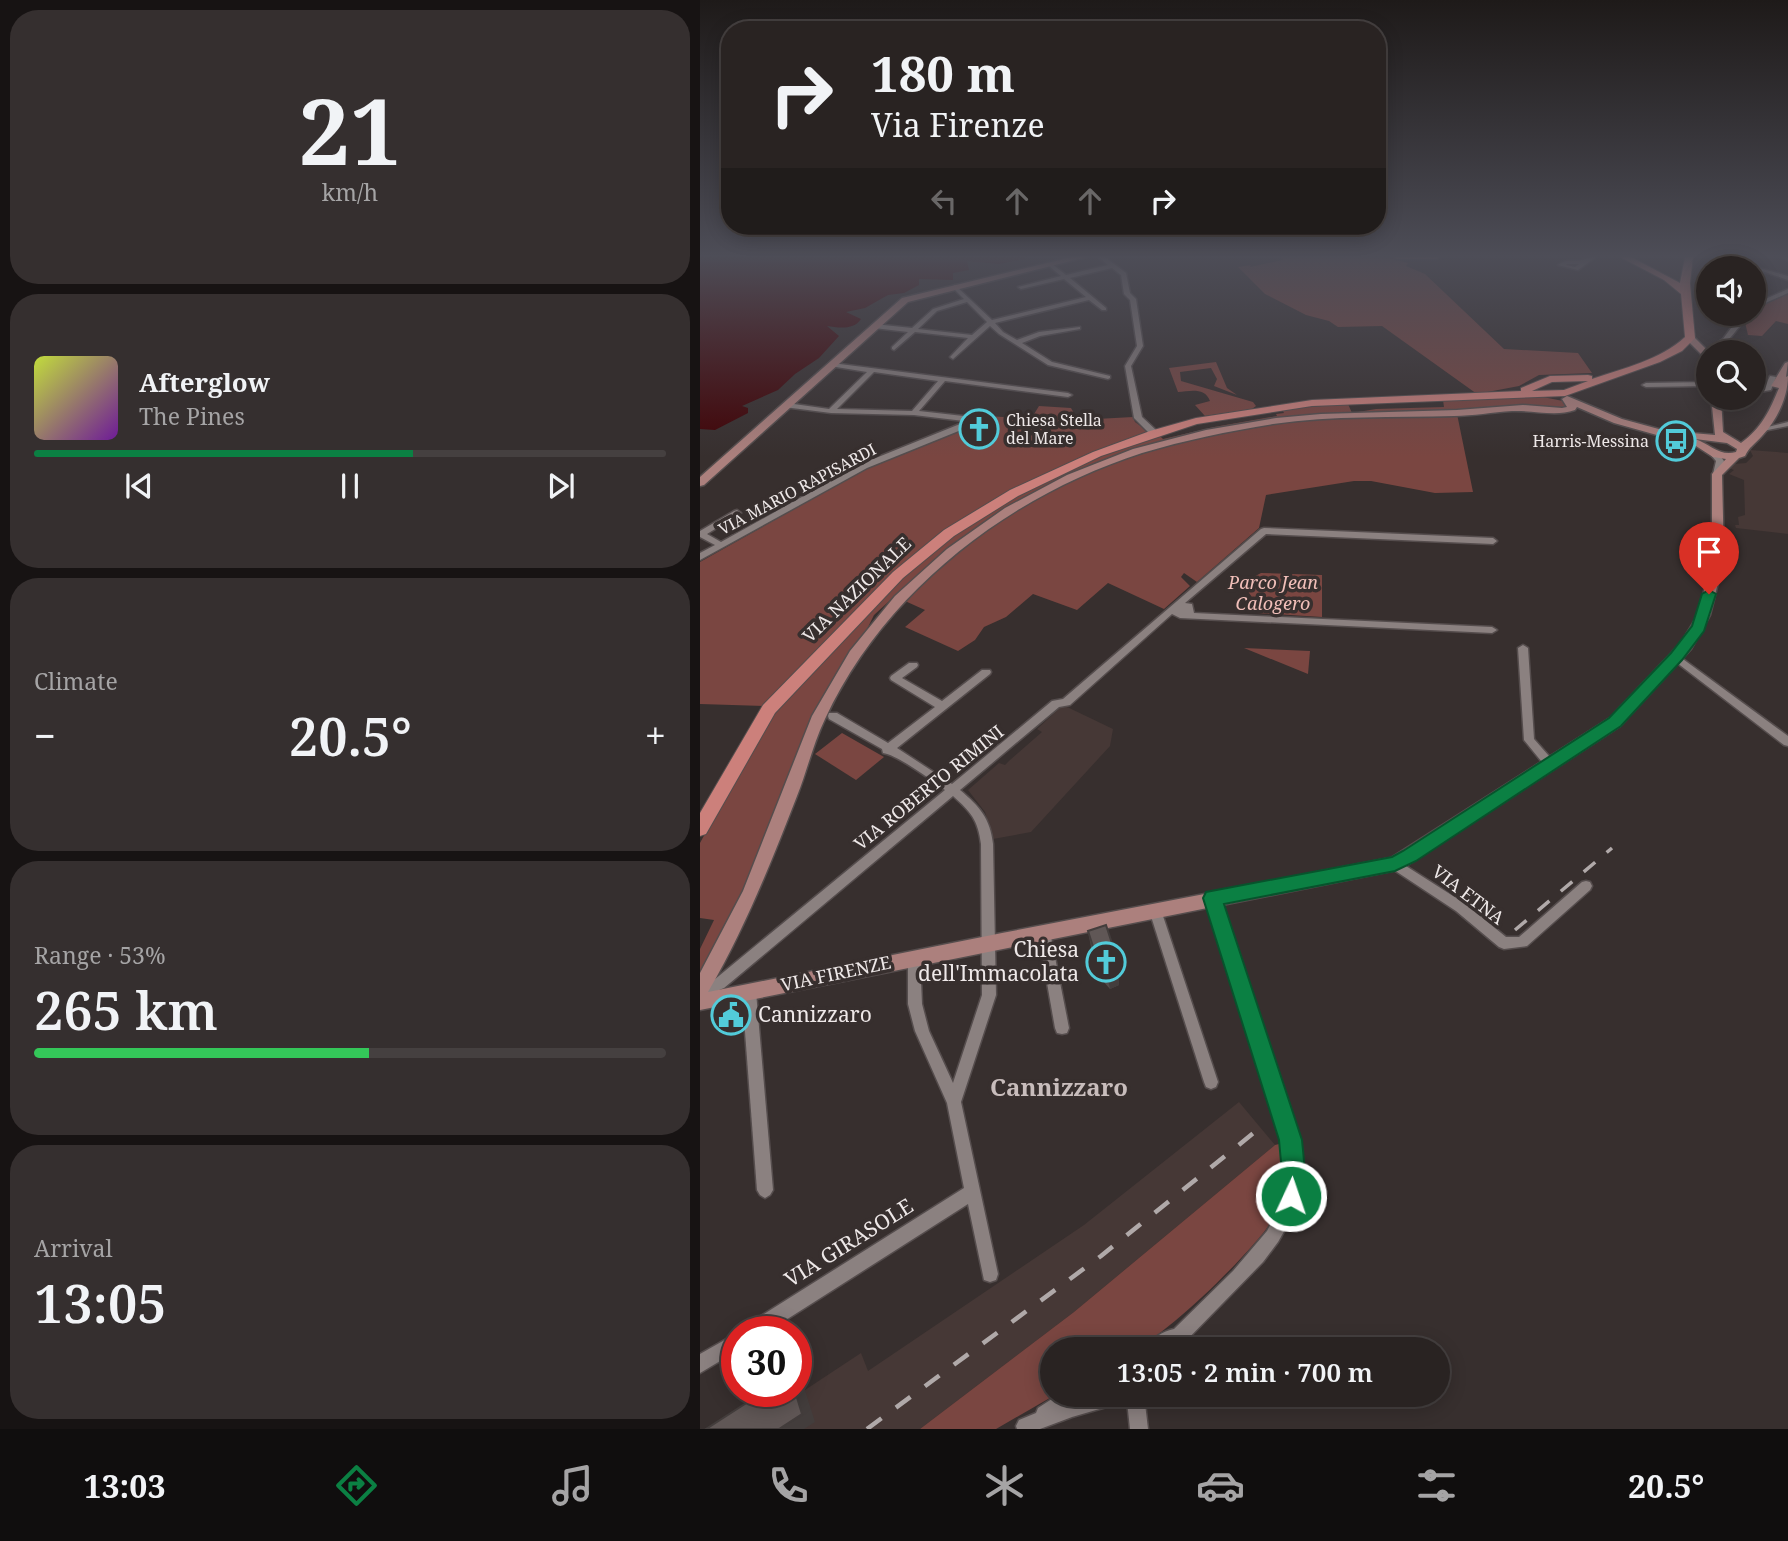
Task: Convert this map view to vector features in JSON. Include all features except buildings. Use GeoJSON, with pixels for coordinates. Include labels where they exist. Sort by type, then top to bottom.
{"type":"FeatureCollection","features":[{"type":"Feature","properties":{"kind":"main road"},"geometry":{"type":"LineString","coordinates":[[1522,392],[1544,377],[1562,389],[1628,370],[1667,355],[1688,340],[1687,324]]}},
{"type":"Feature","properties":{"kind":"main road"},"geometry":{"type":"LineString","coordinates":[[1562,389],[1628,370]]}},
{"type":"Feature","properties":{"kind":"main road","name":"VIA NAZIONALE"},"geometry":{"type":"LineString","coordinates":[[700,829],[769,709],[872,601],[922,554],[972,518],[1014,493],[1097,454],[1196,421],[1296,405],[1562,389]]}},
{"type":"Feature","properties":{"kind":"street"},"geometry":{"type":"LineString","coordinates":[[700,483],[877,324]]}},
{"type":"Feature","properties":{"kind":"street"},"geometry":{"type":"LineString","coordinates":[[894,348],[921,324]]}},
{"type":"Feature","properties":{"kind":"street"},"geometry":{"type":"LineString","coordinates":[[953,357],[988,324]]}},
{"type":"Feature","properties":{"kind":"street"},"geometry":{"type":"LineString","coordinates":[[992,324],[1016,344],[1050,364],[1108,377]]}},
{"type":"Feature","properties":{"kind":"street"},"geometry":{"type":"LineString","coordinates":[[1137,324],[1140,345],[1128,366],[1138,418],[1154,433]]}},
{"type":"Feature","properties":{"kind":"street"},"geometry":{"type":"LineString","coordinates":[[874,326],[973,337],[997,328]]}},
{"type":"Feature","properties":{"kind":"street"},"geometry":{"type":"LineString","coordinates":[[1725,340],[1736,326]]}},
{"type":"Feature","properties":{"kind":"street"},"geometry":{"type":"LineString","coordinates":[[1016,344],[1039,334],[1078,328]]}},
{"type":"Feature","properties":{"kind":"street"},"geometry":{"type":"LineString","coordinates":[[1688,340],[1696,346]]}},
{"type":"Feature","properties":{"kind":"street"},"geometry":{"type":"LineString","coordinates":[[832,365],[1068,395]]}},
{"type":"Feature","properties":{"kind":"street"},"geometry":{"type":"LineString","coordinates":[[1562,389],[1591,404],[1649,427],[1724,447],[1752,433],[1788,365]]}},
{"type":"Feature","properties":{"kind":"street"},"geometry":{"type":"LineString","coordinates":[[831,411],[873,370]]}},
{"type":"Feature","properties":{"kind":"street"},"geometry":{"type":"LineString","coordinates":[[1766,388],[1772,377]]}},
{"type":"Feature","properties":{"kind":"street"},"geometry":{"type":"LineString","coordinates":[[914,413],[943,379]]}},
{"type":"Feature","properties":{"kind":"street"},"geometry":{"type":"LineString","coordinates":[[1591,404],[1580,395],[1580,390],[1600,379]]}},
{"type":"Feature","properties":{"kind":"street"},"geometry":{"type":"LineString","coordinates":[[1562,389],[1618,421],[1724,447],[1756,439],[1785,393],[1788,379]]}},
{"type":"Feature","properties":{"kind":"street"},"geometry":{"type":"LineString","coordinates":[[1646,385],[1696,384]]}},
{"type":"Feature","properties":{"kind":"street"},"geometry":{"type":"LineString","coordinates":[[706,994],[712,970],[792,789],[818,718],[841,674],[873,628],[903,593],[939,560],[979,530],[1032,496],[1087,470],[1147,449],[1217,430],[1340,415],[1461,413],[1533,408],[1564,411],[1572,408],[1562,389]]}},
{"type":"Feature","properties":{"kind":"street","name":"VIA MARIO RAPISARDI"},"geometry":{"type":"LineString","coordinates":[[700,557],[864,466],[963,426],[969,419],[914,413],[831,411],[788,405]]}},
{"type":"Feature","properties":{"kind":"street"},"geometry":{"type":"LineString","coordinates":[[1717,410],[1718,433],[1724,447],[1717,474]]}},
{"type":"Feature","properties":{"kind":"street"},"geometry":{"type":"LineString","coordinates":[[1770,418],[1788,424]]}},
{"type":"Feature","properties":{"kind":"street"},"geometry":{"type":"LineString","coordinates":[[1763,429],[1788,424]]}},
{"type":"Feature","properties":{"kind":"street"},"geometry":{"type":"LineString","coordinates":[[1717,474],[1724,447]]}},
{"type":"Feature","properties":{"kind":"street","name":"VIA FIRENZE"},"geometry":{"type":"LineString","coordinates":[[706,994],[749,992],[1395,863],[1615,722],[1676,657],[1699,627],[1718,559],[1717,474]]}},
{"type":"Feature","properties":{"kind":"street"},"geometry":{"type":"LineString","coordinates":[[721,545],[701,534],[737,513]]}},
{"type":"Feature","properties":{"kind":"street"},"geometry":{"type":"LineString","coordinates":[[1492,630],[1204,614],[1184,607],[1264,531],[1493,541]]}},
{"type":"Feature","properties":{"kind":"street","name":"VIA ROBERTO RIMINI"},"geometry":{"type":"LineString","coordinates":[[706,994],[1056,704],[1066,702],[1160,621],[1184,607]]}},
{"type":"Feature","properties":{"kind":"street"},"geometry":{"type":"LineString","coordinates":[[1523,648],[1529,740],[1550,764]]}},
{"type":"Feature","properties":{"kind":"street"},"geometry":{"type":"LineString","coordinates":[[1676,657],[1788,742]]}},
{"type":"Feature","properties":{"kind":"street"},"geometry":{"type":"LineString","coordinates":[[913,665],[895,678],[942,706]]}},
{"type":"Feature","properties":{"kind":"street"},"geometry":{"type":"LineString","coordinates":[[887,750],[986,672]]}},
{"type":"Feature","properties":{"kind":"street"},"geometry":{"type":"LineString","coordinates":[[833,716],[952,789],[975,809],[984,823],[989,995],[954,1102]]}},
{"type":"Feature","properties":{"kind":"street","name":"VIA ETNA"},"geometry":{"type":"LineString","coordinates":[[1395,863],[1460,907],[1504,943],[1522,942],[1586,886]]}},
{"type":"Feature","properties":{"kind":"street"},"geometry":{"type":"LineString","coordinates":[[1178,1337],[1263,1251],[1279,1228],[1291,1196],[1294,1173],[1291,1140],[1213,898]]}},
{"type":"Feature","properties":{"kind":"street"},"geometry":{"type":"LineString","coordinates":[[1155,910],[1212,1082]]}},
{"type":"Feature","properties":{"kind":"street"},"geometry":{"type":"LineString","coordinates":[[1044,932],[1062,1028]]}},
{"type":"Feature","properties":{"kind":"street"},"geometry":{"type":"LineString","coordinates":[[914,958],[915,1004],[922,1031],[954,1102],[990,1274]]}},
{"type":"Feature","properties":{"kind":"street"},"geometry":{"type":"LineString","coordinates":[[749,992],[765,1190]]}},
{"type":"Feature","properties":{"kind":"street","name":"VIA GIRASOLE"},"geometry":{"type":"LineString","coordinates":[[776,1316],[972,1192]]}},
{"type":"Feature","properties":{"kind":"street"},"geometry":{"type":"LineString","coordinates":[[1171,1337],[1189,1324]]}},
{"type":"Feature","properties":{"kind":"street"},"geometry":{"type":"LineString","coordinates":[[700,1364],[721,1351]]}},
{"type":"Feature","properties":{"kind":"street"},"geometry":{"type":"LineString","coordinates":[[1023,1428],[1055,1407]]}},
{"type":"Feature","properties":{"kind":"street"},"geometry":{"type":"LineString","coordinates":[[1023,1428],[1076,1407]]}},
{"type":"Feature","properties":{"kind":"street"},"geometry":{"type":"LineString","coordinates":[[1136,1407],[1139,1429]]}},
{"type":"Feature","properties":{"kind":"shaded area"},"geometry":{"type":"Polygon","coordinates":[[[700,324],[857,324],[841,328],[827,326],[839,336],[819,358],[795,374],[778,390],[742,406],[748,408],[748,413],[715,430],[700,429],[700,324]]]}},
{"type":"Feature","properties":{"kind":"shaded area"},"geometry":{"type":"Polygon","coordinates":[[[1750,450],[1788,453],[1788,534],[1736,528],[1735,525],[1739,525],[1738,517],[1745,515],[1744,480],[1729,474],[1734,470],[1729,468],[1734,464],[1746,463],[1753,456],[1750,450]]]}},
{"type":"Feature","properties":{"kind":"shaded area"},"geometry":{"type":"Polygon","coordinates":[[[1063,705],[1113,729],[1110,746],[1031,832],[993,839],[985,812],[968,790],[999,763],[1005,765],[1042,732],[1037,729],[1063,705]]]}},
{"type":"Feature","properties":{"kind":"shaded area"},"geometry":{"type":"Polygon","coordinates":[[[1239,1102],[1275,1145],[1074,1312],[920,1429],[734,1429],[770,1407],[812,1407],[812,1385],[861,1353],[868,1371],[1084,1225],[1239,1102]]]}},
{"type":"Feature","properties":{"kind":"green space"},"geometry":{"type":"Polygon","coordinates":[[[1333,324],[1477,324],[1504,349],[1578,353],[1592,373],[1539,375],[1519,386],[1477,394],[1382,326],[1338,327],[1333,324]]]}},
{"type":"Feature","properties":{"kind":"green space"},"geometry":{"type":"Polygon","coordinates":[[[1773,324],[1762,336],[1748,335],[1746,326],[1773,324]]]}},
{"type":"Feature","properties":{"kind":"green space"},"geometry":{"type":"Polygon","coordinates":[[[1216,362],[1227,388],[1237,395],[1214,386],[1217,379],[1211,368],[1180,372],[1181,381],[1253,402],[1256,406],[1252,409],[1205,416],[1195,405],[1210,401],[1205,394],[1197,391],[1178,392],[1169,368],[1216,362]]]}},
{"type":"Feature","properties":{"kind":"green space"},"geometry":{"type":"Polygon","coordinates":[[[1543,397],[1563,401],[1568,407],[1559,409],[1531,405],[1487,410],[1254,423],[1100,461],[1000,511],[934,560],[874,615],[788,789],[721,941],[700,977],[700,949],[714,920],[700,918],[700,843],[774,712],[874,604],[928,554],[990,510],[1080,464],[1151,437],[1160,436],[1163,439],[1277,416],[1276,414],[1284,413],[1282,409],[1348,404],[1352,413],[1376,409],[1444,407],[1443,400],[1543,397]]]}},
{"type":"Feature","properties":{"kind":"green space"},"geometry":{"type":"Polygon","coordinates":[[[1039,406],[1071,408],[1078,420],[1133,417],[1135,422],[1149,432],[1106,447],[944,532],[917,552],[869,599],[768,706],[700,704],[700,562],[865,469],[968,427],[988,416],[1031,419],[1039,406]]]}},
{"type":"Feature","properties":{"kind":"green space"},"geometry":{"type":"Polygon","coordinates":[[[1457,414],[1473,492],[1435,493],[1371,481],[1354,481],[1266,495],[1259,528],[1197,582],[1184,573],[1181,577],[1190,586],[1164,609],[1108,583],[1077,610],[1033,594],[1006,617],[984,627],[975,640],[958,651],[905,627],[925,610],[905,601],[917,584],[996,520],[1091,470],[1183,439],[1300,419],[1457,414]]]}},
{"type":"Feature","properties":{"kind":"green space","name":"Parco Jean Calogero"},"geometry":{"type":"Polygon","coordinates":[[[1261,573],[1322,575],[1322,617],[1257,613],[1254,600],[1242,583],[1261,573]]]}},
{"type":"Feature","properties":{"kind":"green space"},"geometry":{"type":"Polygon","coordinates":[[[1244,648],[1310,651],[1308,674],[1244,648]]]}},
{"type":"Feature","properties":{"kind":"green space"},"geometry":{"type":"Polygon","coordinates":[[[842,733],[884,757],[856,780],[815,754],[842,733]]]}},
{"type":"Feature","properties":{"kind":"green space"},"geometry":{"type":"Polygon","coordinates":[[[1283,1143],[1286,1160],[1285,1186],[1278,1211],[1270,1225],[1234,1265],[1188,1310],[1153,1337],[1041,1337],[1074,1312],[1275,1145],[1283,1143]]]}},
{"type":"Feature","properties":{"kind":"green space"},"geometry":{"type":"Polygon","coordinates":[[[1040,1338],[1040,1404],[996,1429],[920,1429],[1040,1338]]]}},
{"type":"Feature","properties":{"kind":"railway"},"geometry":{"type":"LineString","coordinates":[[1515,930],[1612,848]]}},
{"type":"Feature","properties":{"kind":"railway"},"geometry":{"type":"LineString","coordinates":[[867,1429],[1101,1256],[1261,1127]]}},
{"type":"Feature","properties":{"kind":"place","name":"Chiesa Stella del Mare"},"geometry":{"type":"Point","coordinates":[979,429]}},
{"type":"Feature","properties":{"kind":"place","name":"Harris-Messina"},"geometry":{"type":"Point","coordinates":[1676,441]}},
{"type":"Feature","properties":{"kind":"place","name":"Chiesa dell'Immacolata"},"geometry":{"type":"Point","coordinates":[1106,962]}},
{"type":"Feature","properties":{"kind":"place","name":"Cannizzaro"},"geometry":{"type":"Point","coordinates":[731,1015]}},
{"type":"Feature","properties":{"kind":"district","name":"Cannizzaro"},"geometry":{"type":"Point","coordinates":[1059,1088]}},
{"type":"Feature","properties":{"kind":"route"},"geometry":{"type":"LineString","coordinates":[[1291,1196],[1294,1173],[1291,1140],[1213,898],[1395,863],[1410,856],[1615,722],[1676,657],[1699,627],[1709,594]]}}]}
